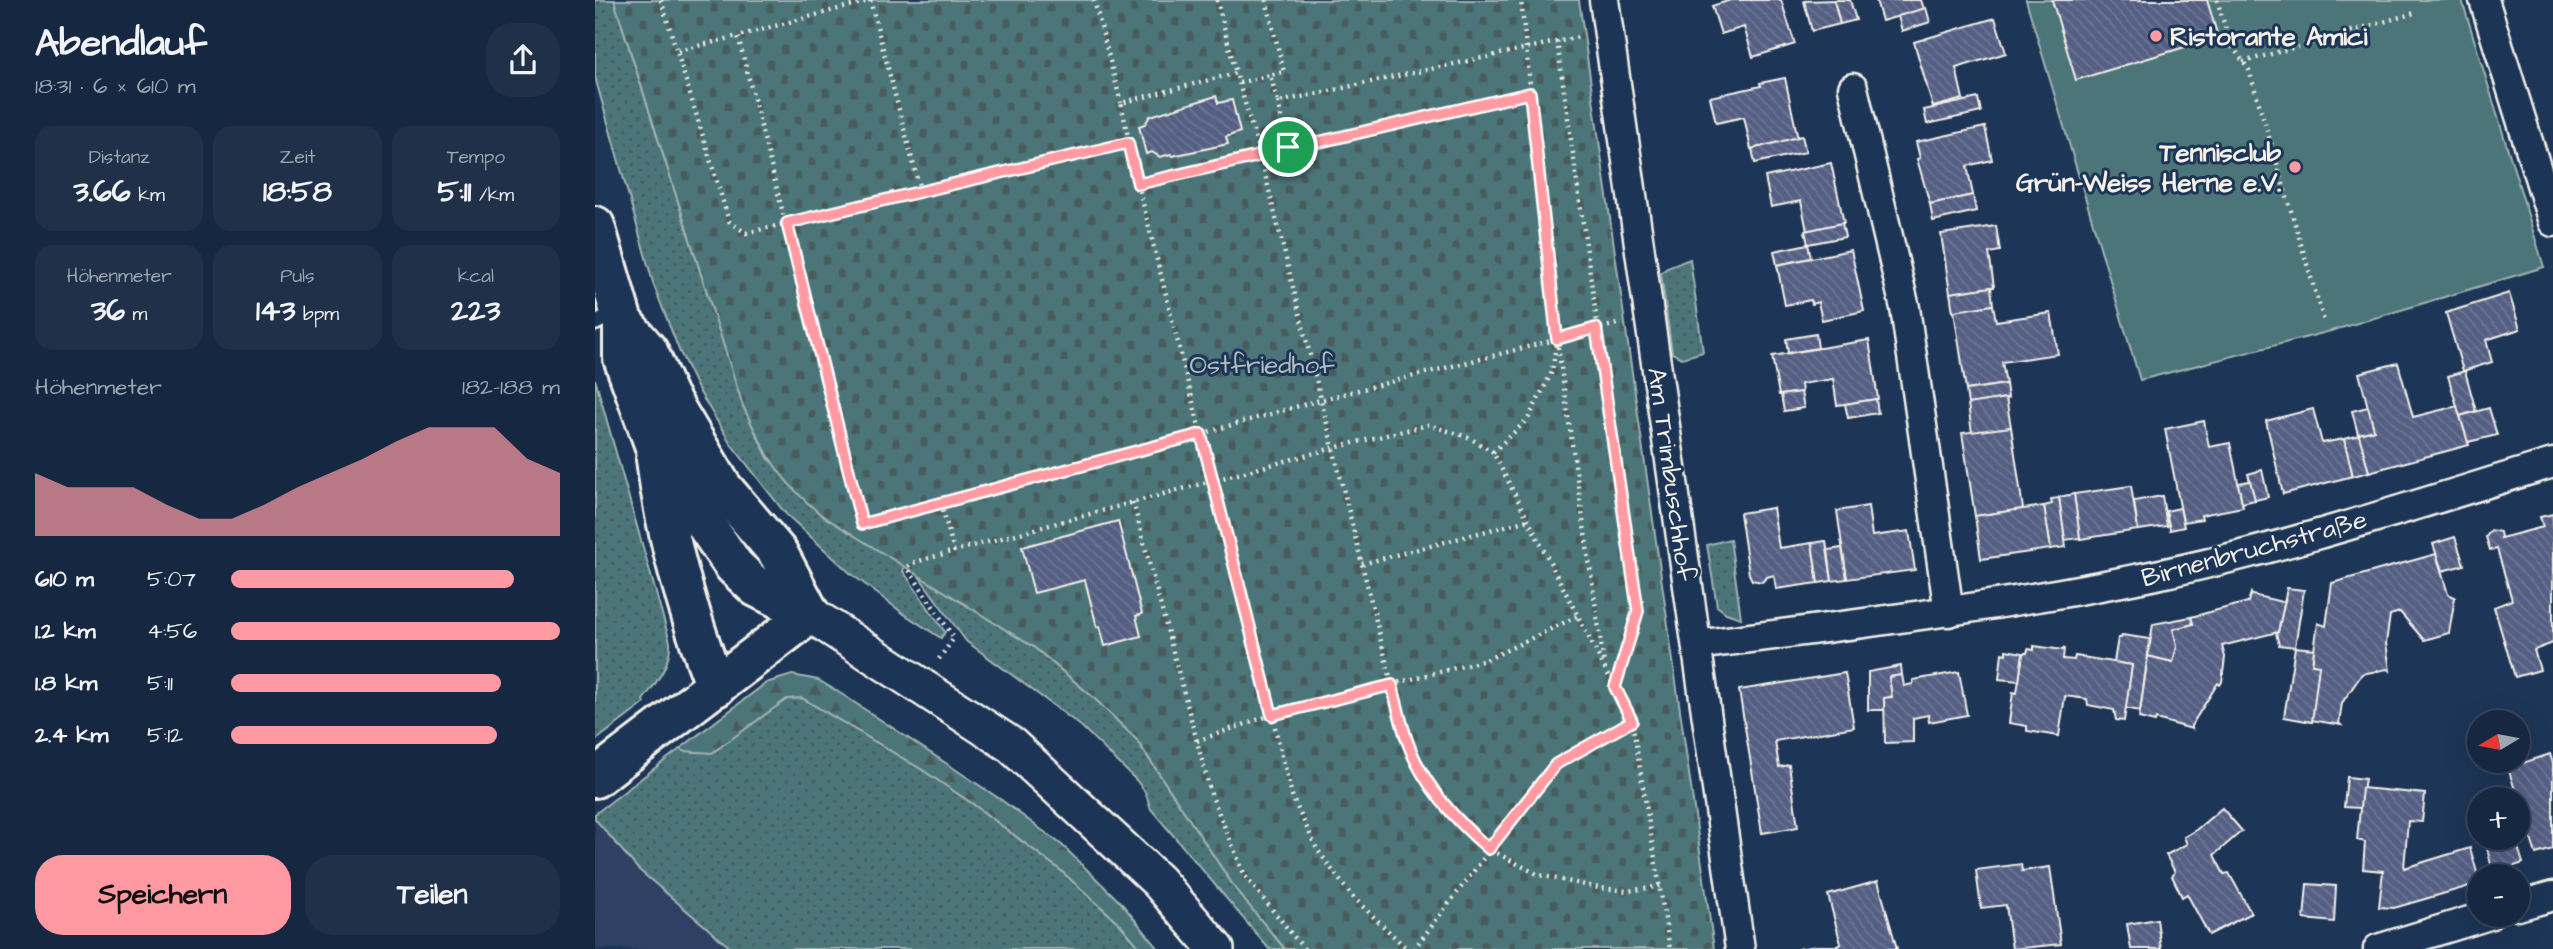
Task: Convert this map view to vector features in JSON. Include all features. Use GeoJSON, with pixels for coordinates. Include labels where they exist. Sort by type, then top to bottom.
{"type":"FeatureCollection","features":[{"type":"Feature","properties":{"kind":"main road"},"geometry":{"type":"LineString","coordinates":[[595,226],[612,318],[623,358],[654,444],[734,566],[756,587],[810,614]]}},
{"type":"Feature","properties":{"kind":"main road"},"geometry":{"type":"LineString","coordinates":[[612,318],[647,351],[668,396],[722,487],[778,553],[810,614]]}},
{"type":"Feature","properties":{"kind":"main road"},"geometry":{"type":"LineString","coordinates":[[654,444],[661,505],[704,658],[716,687]]}},
{"type":"Feature","properties":{"kind":"main road"},"geometry":{"type":"LineString","coordinates":[[595,778],[810,614]]}},
{"type":"Feature","properties":{"kind":"street","name":"Am Trimbuschhof"},"geometry":{"type":"LineString","coordinates":[[1604,0],[1740,949]]}},
{"type":"Feature","properties":{"kind":"street"},"geometry":{"type":"LineString","coordinates":[[2484,0],[2553,222]]}},
{"type":"Feature","properties":{"kind":"street"},"geometry":{"type":"LineString","coordinates":[[1853,88],[1905,308],[1949,612]]}},
{"type":"Feature","properties":{"kind":"street","name":"Birnenbruchstraße"},"geometry":{"type":"LineString","coordinates":[[1697,645],[1949,612],[2152,576],[2295,541],[2553,463]]}},
{"type":"Feature","properties":{"kind":"street"},"geometry":{"type":"LineString","coordinates":[[810,614],[1011,745],[1158,881],[1216,949]]}},
{"type":"Feature","properties":{"kind":"street"},"geometry":{"type":"LineString","coordinates":[[2530,902],[2553,895]]}},
{"type":"Feature","properties":{"kind":"street"},"geometry":{"type":"LineString","coordinates":[[2386,948],[2467,922]]}},
{"type":"Feature","properties":{"kind":"path"},"geometry":{"type":"LineString","coordinates":[[661,0],[729,221],[746,233],[1128,143]]}},
{"type":"Feature","properties":{"kind":"path"},"geometry":{"type":"LineString","coordinates":[[677,52],[871,0],[921,193]]}},
{"type":"Feature","properties":{"kind":"path"},"geometry":{"type":"LineString","coordinates":[[1094,0],[1293,799],[1317,849],[1350,894],[1407,949]]}},
{"type":"Feature","properties":{"kind":"path"},"geometry":{"type":"LineString","coordinates":[[1216,0],[1259,154],[1392,685],[1408,744],[1429,786],[1466,830],[1489,849],[1539,875],[1599,888],[1628,891],[1661,886]]}},
{"type":"Feature","properties":{"kind":"path"},"geometry":{"type":"LineString","coordinates":[[1239,83],[1284,72],[1266,0]]}},
{"type":"Feature","properties":{"kind":"path"},"geometry":{"type":"LineString","coordinates":[[1521,0],[1557,339],[1604,667]]}},
{"type":"Feature","properties":{"kind":"path"},"geometry":{"type":"LineString","coordinates":[[2217,0],[2230,43],[2249,70],[2324,321]]}},
{"type":"Feature","properties":{"kind":"path"},"geometry":{"type":"LineString","coordinates":[[2243,62],[2418,12]]}},
{"type":"Feature","properties":{"kind":"path"},"geometry":{"type":"LineString","coordinates":[[1278,102],[1608,31]]}},
{"type":"Feature","properties":{"kind":"path"},"geometry":{"type":"LineString","coordinates":[[738,36],[862,524],[1320,400],[1649,316]]}},
{"type":"Feature","properties":{"kind":"path"},"geometry":{"type":"LineString","coordinates":[[1557,41],[1638,611],[1615,687]]}},
{"type":"Feature","properties":{"kind":"path"},"geometry":{"type":"LineString","coordinates":[[1121,103],[1236,73]]}},
{"type":"Feature","properties":{"kind":"path"},"geometry":{"type":"LineString","coordinates":[[1270,75],[1288,147]]}},
{"type":"Feature","properties":{"kind":"path"},"geometry":{"type":"LineString","coordinates":[[1138,184],[1288,147],[1530,93]]}},
{"type":"Feature","properties":{"kind":"path"},"geometry":{"type":"LineString","coordinates":[[1493,452],[1528,419],[1552,372],[1557,339]]}},
{"type":"Feature","properties":{"kind":"path"},"geometry":{"type":"LineString","coordinates":[[954,638],[907,567],[912,563],[1333,448],[1428,425],[1468,437],[1493,452],[1632,721],[1670,949]]}},
{"type":"Feature","properties":{"kind":"path"},"geometry":{"type":"LineString","coordinates":[[1133,502],[1211,794],[1245,876],[1304,949]]}},
{"type":"Feature","properties":{"kind":"path"},"geometry":{"type":"LineString","coordinates":[[941,503],[954,551]]}},
{"type":"Feature","properties":{"kind":"path"},"geometry":{"type":"LineString","coordinates":[[1362,564],[1528,520]]}},
{"type":"Feature","properties":{"kind":"path"},"geometry":{"type":"LineString","coordinates":[[1197,741],[1272,715],[1486,660],[1578,615]]}},
{"type":"Feature","properties":{"kind":"path"},"geometry":{"type":"LineString","coordinates":[[1414,949],[1556,764],[1632,721]]}},
{"type":"Feature","properties":{"kind":"shaded area"},"geometry":{"type":"Polygon","coordinates":[[[595,819],[638,869],[732,949],[595,949],[595,819]]]}},
{"type":"Feature","properties":{"kind":"green space"},"geometry":{"type":"Polygon","coordinates":[[[595,0],[614,0],[743,406],[768,458],[823,516],[905,566],[903,571],[945,632],[941,638],[850,573],[785,513],[731,444],[699,391],[679,350],[654,286],[595,77],[595,0]]]}},
{"type":"Feature","properties":{"kind":"green space","name":"Ostfriedhof"},"geometry":{"type":"Polygon","coordinates":[[[614,0],[1579,0],[1714,949],[1285,949],[1237,891],[1136,739],[1093,697],[1035,648],[823,516],[784,479],[759,439],[743,406],[614,0]]]}},
{"type":"Feature","properties":{"kind":"green space","name":"Tennisclub Grün-Weiss Herne e.V."},"geometry":{"type":"Polygon","coordinates":[[[2026,0],[2462,0],[2544,267],[2331,331],[2140,380],[2026,0]]]}},
{"type":"Feature","properties":{"kind":"green space"},"geometry":{"type":"Polygon","coordinates":[[[1690,259],[1703,352],[1682,358],[1672,353],[1661,273],[1690,259]]]}},
{"type":"Feature","properties":{"kind":"green space"},"geometry":{"type":"Polygon","coordinates":[[[595,379],[670,642],[670,650],[658,680],[643,700],[645,703],[595,741],[595,379]]]}},
{"type":"Feature","properties":{"kind":"green space"},"geometry":{"type":"Polygon","coordinates":[[[1730,539],[1741,618],[1726,613],[1717,606],[1707,545],[1730,539]]]}},
{"type":"Feature","properties":{"kind":"green space"},"geometry":{"type":"Polygon","coordinates":[[[918,575],[1035,648],[1093,697],[1136,739],[1237,891],[1285,949],[1269,949],[1151,809],[1145,792],[1137,781],[1081,726],[966,641],[918,575]]]}},
{"type":"Feature","properties":{"kind":"green space"},"geometry":{"type":"Polygon","coordinates":[[[792,675],[818,680],[837,691],[1000,799],[1062,845],[1122,904],[1159,949],[1141,949],[1120,924],[1059,869],[973,804],[921,769],[802,698],[787,699],[712,753],[683,751],[681,748],[766,683],[792,675]]]}},
{"type":"Feature","properties":{"kind":"green space"},"geometry":{"type":"Polygon","coordinates":[[[802,698],[921,769],[973,804],[1059,869],[1120,924],[1141,949],[732,949],[638,869],[595,819],[595,814],[681,748],[684,751],[708,752],[787,699],[802,698]]]}},
{"type":"Feature","properties":{"kind":"building"},"geometry":{"type":"Polygon","coordinates":[[[1731,0],[1781,0],[1795,44],[1753,57],[1744,27],[1721,34],[1712,6],[1731,0]]]}},
{"type":"Feature","properties":{"kind":"building"},"geometry":{"type":"Polygon","coordinates":[[[1834,0],[1840,24],[1812,31],[1804,1],[1834,0]]]}},
{"type":"Feature","properties":{"kind":"building"},"geometry":{"type":"Polygon","coordinates":[[[1834,0],[1850,0],[1856,20],[1840,24],[1834,0]]]}},
{"type":"Feature","properties":{"kind":"building"},"geometry":{"type":"Polygon","coordinates":[[[1876,0],[1921,0],[1924,9],[1882,21],[1876,0]]]}},
{"type":"Feature","properties":{"kind":"building"},"geometry":{"type":"Polygon","coordinates":[[[2052,0],[2207,0],[2218,37],[2076,80],[2052,0]]]}},
{"type":"Feature","properties":{"kind":"building"},"geometry":{"type":"Polygon","coordinates":[[[1926,8],[1930,22],[1902,31],[1898,16],[1926,8]]]}},
{"type":"Feature","properties":{"kind":"building"},"geometry":{"type":"Polygon","coordinates":[[[1995,18],[2006,53],[1956,68],[1963,99],[1933,107],[1914,42],[1995,18]]]}},
{"type":"Feature","properties":{"kind":"building"},"geometry":{"type":"Polygon","coordinates":[[[1785,78],[1798,139],[1751,149],[1744,117],[1716,123],[1710,97],[1785,78]]]}},
{"type":"Feature","properties":{"kind":"building"},"geometry":{"type":"Polygon","coordinates":[[[1216,96],[1218,103],[1232,100],[1240,132],[1226,137],[1228,144],[1172,156],[1160,157],[1152,152],[1146,154],[1139,126],[1145,124],[1150,116],[1216,96]]]}},
{"type":"Feature","properties":{"kind":"building"},"geometry":{"type":"Polygon","coordinates":[[[1978,98],[1981,112],[1927,124],[1924,110],[1978,98]]]}},
{"type":"Feature","properties":{"kind":"building"},"geometry":{"type":"Polygon","coordinates":[[[1985,127],[1992,160],[1967,166],[1973,195],[1930,204],[1917,159],[1920,158],[1916,142],[1985,127]]]}},
{"type":"Feature","properties":{"kind":"building"},"geometry":{"type":"Polygon","coordinates":[[[1802,136],[1806,152],[1755,163],[1752,149],[1802,136]]]}},
{"type":"Feature","properties":{"kind":"building"},"geometry":{"type":"Polygon","coordinates":[[[1831,163],[1844,223],[1807,231],[1801,201],[1771,207],[1765,177],[1831,163]]]}},
{"type":"Feature","properties":{"kind":"building"},"geometry":{"type":"Polygon","coordinates":[[[1973,195],[1976,211],[1933,221],[1930,204],[1973,195]]]}},
{"type":"Feature","properties":{"kind":"building"},"geometry":{"type":"Polygon","coordinates":[[[1842,223],[1845,237],[1808,244],[1805,231],[1842,223]]]}},
{"type":"Feature","properties":{"kind":"building"},"geometry":{"type":"Polygon","coordinates":[[[1996,226],[2000,251],[1989,253],[1994,287],[1950,293],[1941,234],[1996,226]]]}},
{"type":"Feature","properties":{"kind":"building"},"geometry":{"type":"Polygon","coordinates":[[[1808,244],[1811,258],[1777,265],[1774,251],[1808,244]]]}},
{"type":"Feature","properties":{"kind":"building"},"geometry":{"type":"Polygon","coordinates":[[[1851,250],[1864,311],[1822,320],[1818,302],[1812,304],[1811,300],[1785,305],[1777,265],[1851,250]]]}},
{"type":"Feature","properties":{"kind":"building"},"geometry":{"type":"Polygon","coordinates":[[[1991,287],[1993,305],[1953,312],[1950,293],[1991,287]]]}},
{"type":"Feature","properties":{"kind":"building"},"geometry":{"type":"Polygon","coordinates":[[[2509,293],[2520,329],[2486,340],[2492,362],[2463,371],[2446,313],[2509,293]]]}},
{"type":"Feature","properties":{"kind":"building"},"geometry":{"type":"Polygon","coordinates":[[[1993,305],[1996,321],[2051,313],[2058,354],[2002,362],[2006,384],[1966,390],[1954,311],[1993,305]]]}},
{"type":"Feature","properties":{"kind":"building"},"geometry":{"type":"Polygon","coordinates":[[[1816,334],[1818,348],[1788,353],[1786,339],[1816,334]]]}},
{"type":"Feature","properties":{"kind":"building"},"geometry":{"type":"Polygon","coordinates":[[[1869,340],[1878,399],[1837,405],[1833,379],[1801,384],[1802,392],[1779,395],[1772,356],[1869,340]]]}},
{"type":"Feature","properties":{"kind":"building"},"geometry":{"type":"Polygon","coordinates":[[[2398,363],[2413,417],[2457,406],[2469,445],[2369,472],[2358,434],[2374,430],[2359,373],[2398,363]]]}},
{"type":"Feature","properties":{"kind":"building"},"geometry":{"type":"Polygon","coordinates":[[[2465,371],[2476,411],[2460,416],[2448,376],[2465,371]]]}},
{"type":"Feature","properties":{"kind":"building"},"geometry":{"type":"Polygon","coordinates":[[[2006,384],[2008,398],[1968,404],[1966,390],[2006,384]]]}},
{"type":"Feature","properties":{"kind":"building"},"geometry":{"type":"Polygon","coordinates":[[[1801,392],[1804,408],[1784,411],[1781,395],[1801,392]]]}},
{"type":"Feature","properties":{"kind":"building"},"geometry":{"type":"Polygon","coordinates":[[[2006,398],[2011,427],[1972,433],[1968,404],[2006,398]]]}},
{"type":"Feature","properties":{"kind":"building"},"geometry":{"type":"Polygon","coordinates":[[[1876,399],[1878,413],[1848,418],[1845,404],[1876,399]]]}},
{"type":"Feature","properties":{"kind":"building"},"geometry":{"type":"Polygon","coordinates":[[[2368,407],[2374,430],[2358,434],[2352,411],[2368,407]]]}},
{"type":"Feature","properties":{"kind":"building"},"geometry":{"type":"Polygon","coordinates":[[[2489,408],[2497,435],[2468,442],[2460,416],[2489,408]]]}},
{"type":"Feature","properties":{"kind":"building"},"geometry":{"type":"Polygon","coordinates":[[[2313,409],[2322,443],[2344,439],[2353,476],[2283,494],[2266,421],[2313,409]]]}},
{"type":"Feature","properties":{"kind":"building"},"geometry":{"type":"Polygon","coordinates":[[[2204,421],[2209,447],[2230,443],[2243,507],[2201,515],[2202,519],[2183,522],[2165,429],[2204,421]]]}},
{"type":"Feature","properties":{"kind":"building"},"geometry":{"type":"Polygon","coordinates":[[[2011,427],[2023,509],[1975,516],[1962,433],[2011,427]]]}},
{"type":"Feature","properties":{"kind":"building"},"geometry":{"type":"Polygon","coordinates":[[[2359,435],[2369,472],[2353,476],[2344,439],[2359,435]]]}},
{"type":"Feature","properties":{"kind":"building"},"geometry":{"type":"Polygon","coordinates":[[[2262,470],[2268,497],[2255,500],[2248,474],[2262,470]]]}},
{"type":"Feature","properties":{"kind":"building"},"geometry":{"type":"Polygon","coordinates":[[[2250,481],[2255,500],[2242,503],[2238,483],[2250,481]]]}},
{"type":"Feature","properties":{"kind":"building"},"geometry":{"type":"Polygon","coordinates":[[[2131,486],[2138,530],[2080,539],[2074,494],[2131,486]]]}},
{"type":"Feature","properties":{"kind":"building"},"geometry":{"type":"Polygon","coordinates":[[[2074,494],[2080,538],[2065,540],[2059,497],[2074,494]]]}},
{"type":"Feature","properties":{"kind":"building"},"geometry":{"type":"Polygon","coordinates":[[[2162,496],[2167,526],[2138,530],[2134,501],[2162,496]]]}},
{"type":"Feature","properties":{"kind":"building"},"geometry":{"type":"Polygon","coordinates":[[[2059,498],[2066,547],[2051,549],[2044,506],[2052,504],[2051,499],[2059,498]]]}},
{"type":"Feature","properties":{"kind":"building"},"geometry":{"type":"Polygon","coordinates":[[[1868,506],[1872,536],[1909,531],[1915,570],[1847,579],[1837,511],[1868,506]]]}},
{"type":"Feature","properties":{"kind":"building"},"geometry":{"type":"Polygon","coordinates":[[[2044,506],[2051,549],[1981,559],[1975,516],[2044,506]]]}},
{"type":"Feature","properties":{"kind":"building"},"geometry":{"type":"Polygon","coordinates":[[[1773,508],[1779,548],[1812,543],[1818,583],[1776,589],[1774,575],[1762,582],[1752,580],[1740,513],[1773,508]]]}},
{"type":"Feature","properties":{"kind":"building"},"geometry":{"type":"Polygon","coordinates":[[[2180,508],[2184,527],[2170,530],[2166,511],[2180,508]]]}},
{"type":"Feature","properties":{"kind":"building"},"geometry":{"type":"Polygon","coordinates":[[[2553,514],[2553,643],[2534,650],[2540,670],[2515,677],[2494,607],[2512,600],[2497,549],[2490,550],[2486,537],[2491,530],[2500,532],[2501,538],[2543,527],[2540,517],[2553,514]]]}},
{"type":"Feature","properties":{"kind":"building"},"geometry":{"type":"Polygon","coordinates":[[[1118,521],[1142,614],[1136,616],[1141,636],[1105,646],[1100,626],[1097,627],[1085,580],[1034,593],[1022,547],[1118,521]]]}},
{"type":"Feature","properties":{"kind":"building"},"geometry":{"type":"Polygon","coordinates":[[[2455,537],[2464,565],[2442,571],[2433,544],[2455,537]]]}},
{"type":"Feature","properties":{"kind":"building"},"geometry":{"type":"Polygon","coordinates":[[[1826,541],[1832,581],[1818,583],[1812,543],[1826,541]]]}},
{"type":"Feature","properties":{"kind":"building"},"geometry":{"type":"Polygon","coordinates":[[[1842,548],[1847,579],[1832,581],[1828,550],[1842,548]]]}},
{"type":"Feature","properties":{"kind":"building"},"geometry":{"type":"Polygon","coordinates":[[[2436,554],[2448,594],[2455,597],[2449,633],[2424,640],[2400,612],[2390,615],[2386,643],[2390,671],[2387,669],[2362,674],[2342,703],[2341,725],[2311,720],[2319,665],[2312,664],[2318,623],[2326,626],[2332,583],[2436,554]]]}},
{"type":"Feature","properties":{"kind":"building"},"geometry":{"type":"Polygon","coordinates":[[[2287,588],[2304,590],[2295,647],[2279,645],[2276,633],[2287,588]]]}},
{"type":"Feature","properties":{"kind":"building"},"geometry":{"type":"Polygon","coordinates":[[[2251,593],[2282,602],[2285,600],[2278,632],[2222,646],[2225,657],[2222,682],[2220,685],[2218,683],[2191,726],[2192,729],[2156,719],[2155,722],[2139,718],[2148,656],[2173,662],[2177,646],[2173,629],[2193,624],[2191,617],[2248,602],[2251,593]]]}},
{"type":"Feature","properties":{"kind":"building"},"geometry":{"type":"Polygon","coordinates":[[[2191,617],[2193,624],[2173,629],[2177,646],[2173,662],[2148,656],[2153,624],[2191,617]]]}},
{"type":"Feature","properties":{"kind":"building"},"geometry":{"type":"Polygon","coordinates":[[[2122,635],[2150,639],[2140,711],[2125,708],[2132,665],[2114,662],[2118,638],[2122,635]]]}},
{"type":"Feature","properties":{"kind":"building"},"geometry":{"type":"Polygon","coordinates":[[[2034,646],[2064,648],[2063,659],[2074,660],[2075,656],[2132,665],[2124,721],[2116,720],[2114,710],[2088,705],[2087,699],[2065,696],[2059,736],[2027,731],[2027,726],[2009,723],[2013,692],[2017,693],[2023,653],[2027,653],[2028,649],[2034,650],[2034,646]]]}},
{"type":"Feature","properties":{"kind":"building"},"geometry":{"type":"Polygon","coordinates":[[[2295,647],[2314,649],[2312,664],[2319,665],[2312,722],[2284,717],[2295,647]]]}},
{"type":"Feature","properties":{"kind":"building"},"geometry":{"type":"Polygon","coordinates":[[[2006,650],[2023,653],[2019,681],[1999,679],[2002,653],[2006,654],[2006,650]]]}},
{"type":"Feature","properties":{"kind":"building"},"geometry":{"type":"Polygon","coordinates":[[[1901,666],[1902,675],[1889,677],[1892,697],[1884,698],[1885,710],[1868,710],[1868,672],[1901,666]]]}},
{"type":"Feature","properties":{"kind":"building"},"geometry":{"type":"Polygon","coordinates":[[[1959,672],[1967,715],[1929,722],[1928,715],[1913,718],[1913,742],[1885,743],[1884,698],[1892,697],[1889,677],[1902,675],[1904,686],[1913,684],[1913,680],[1959,672]]]}},
{"type":"Feature","properties":{"kind":"building"},"geometry":{"type":"Polygon","coordinates":[[[1845,673],[1854,727],[1775,741],[1779,767],[1789,765],[1798,827],[1762,833],[1739,690],[1845,673]]]}},
{"type":"Feature","properties":{"kind":"building"},"geometry":{"type":"Polygon","coordinates":[[[2550,754],[2553,763],[2553,849],[2536,854],[2530,836],[2530,787],[2514,787],[2510,774],[2531,774],[2531,760],[2550,754]]]}},
{"type":"Feature","properties":{"kind":"building"},"geometry":{"type":"Polygon","coordinates":[[[2347,777],[2365,779],[2360,808],[2344,807],[2347,777]]]}},
{"type":"Feature","properties":{"kind":"building"},"geometry":{"type":"Polygon","coordinates":[[[2362,788],[2425,794],[2422,822],[2408,821],[2404,868],[2467,849],[2471,850],[2475,864],[2467,864],[2467,887],[2394,908],[2379,907],[2383,871],[2363,869],[2365,842],[2357,840],[2362,788]]]}},
{"type":"Feature","properties":{"kind":"building"},"geometry":{"type":"Polygon","coordinates":[[[2222,808],[2242,831],[2214,855],[2224,874],[2229,873],[2251,913],[2209,935],[2187,894],[2182,897],[2172,876],[2175,872],[2166,855],[2187,844],[2184,837],[2222,808]]]}},
{"type":"Feature","properties":{"kind":"building"},"geometry":{"type":"Polygon","coordinates":[[[2487,850],[2519,850],[2523,863],[2520,864],[2491,864],[2487,850]]]}},
{"type":"Feature","properties":{"kind":"building"},"geometry":{"type":"Polygon","coordinates":[[[2021,864],[2022,871],[2050,867],[2061,944],[2012,949],[2006,905],[1981,908],[1976,870],[2021,864]]]}},
{"type":"Feature","properties":{"kind":"building"},"geometry":{"type":"Polygon","coordinates":[[[1878,881],[1897,949],[1838,949],[1837,946],[1841,944],[1828,895],[1878,881]]]}},
{"type":"Feature","properties":{"kind":"building"},"geometry":{"type":"Polygon","coordinates":[[[2307,884],[2336,886],[2334,922],[2304,919],[2307,884]]]}},
{"type":"Feature","properties":{"kind":"building"},"geometry":{"type":"Polygon","coordinates":[[[2157,919],[2161,949],[2131,949],[2127,924],[2157,919]]]}},
{"type":"Feature","properties":{"kind":"building"},"geometry":{"type":"Polygon","coordinates":[[[1837,946],[1838,949],[1798,949],[1837,946]]]}},
{"type":"Feature","properties":{"kind":"place","name":"Ristorante Amici"},"geometry":{"type":"Point","coordinates":[2156,36]}},
{"type":"Feature","properties":{"kind":"place","name":"Tennisclub Grün-Weiss Herne e.V."},"geometry":{"type":"Point","coordinates":[2295,167]}},
{"type":"Feature","properties":{"kind":"route"},"geometry":{"type":"LineString","coordinates":[[1530,93],[1557,339],[1596,328],[1638,611],[1615,687],[1632,721],[1556,764],[1489,849],[1466,830],[1429,786],[1408,744],[1392,685],[1272,715],[1201,434],[862,524],[787,223],[1128,143],[1138,184],[1288,147],[1530,93]]}}]}
